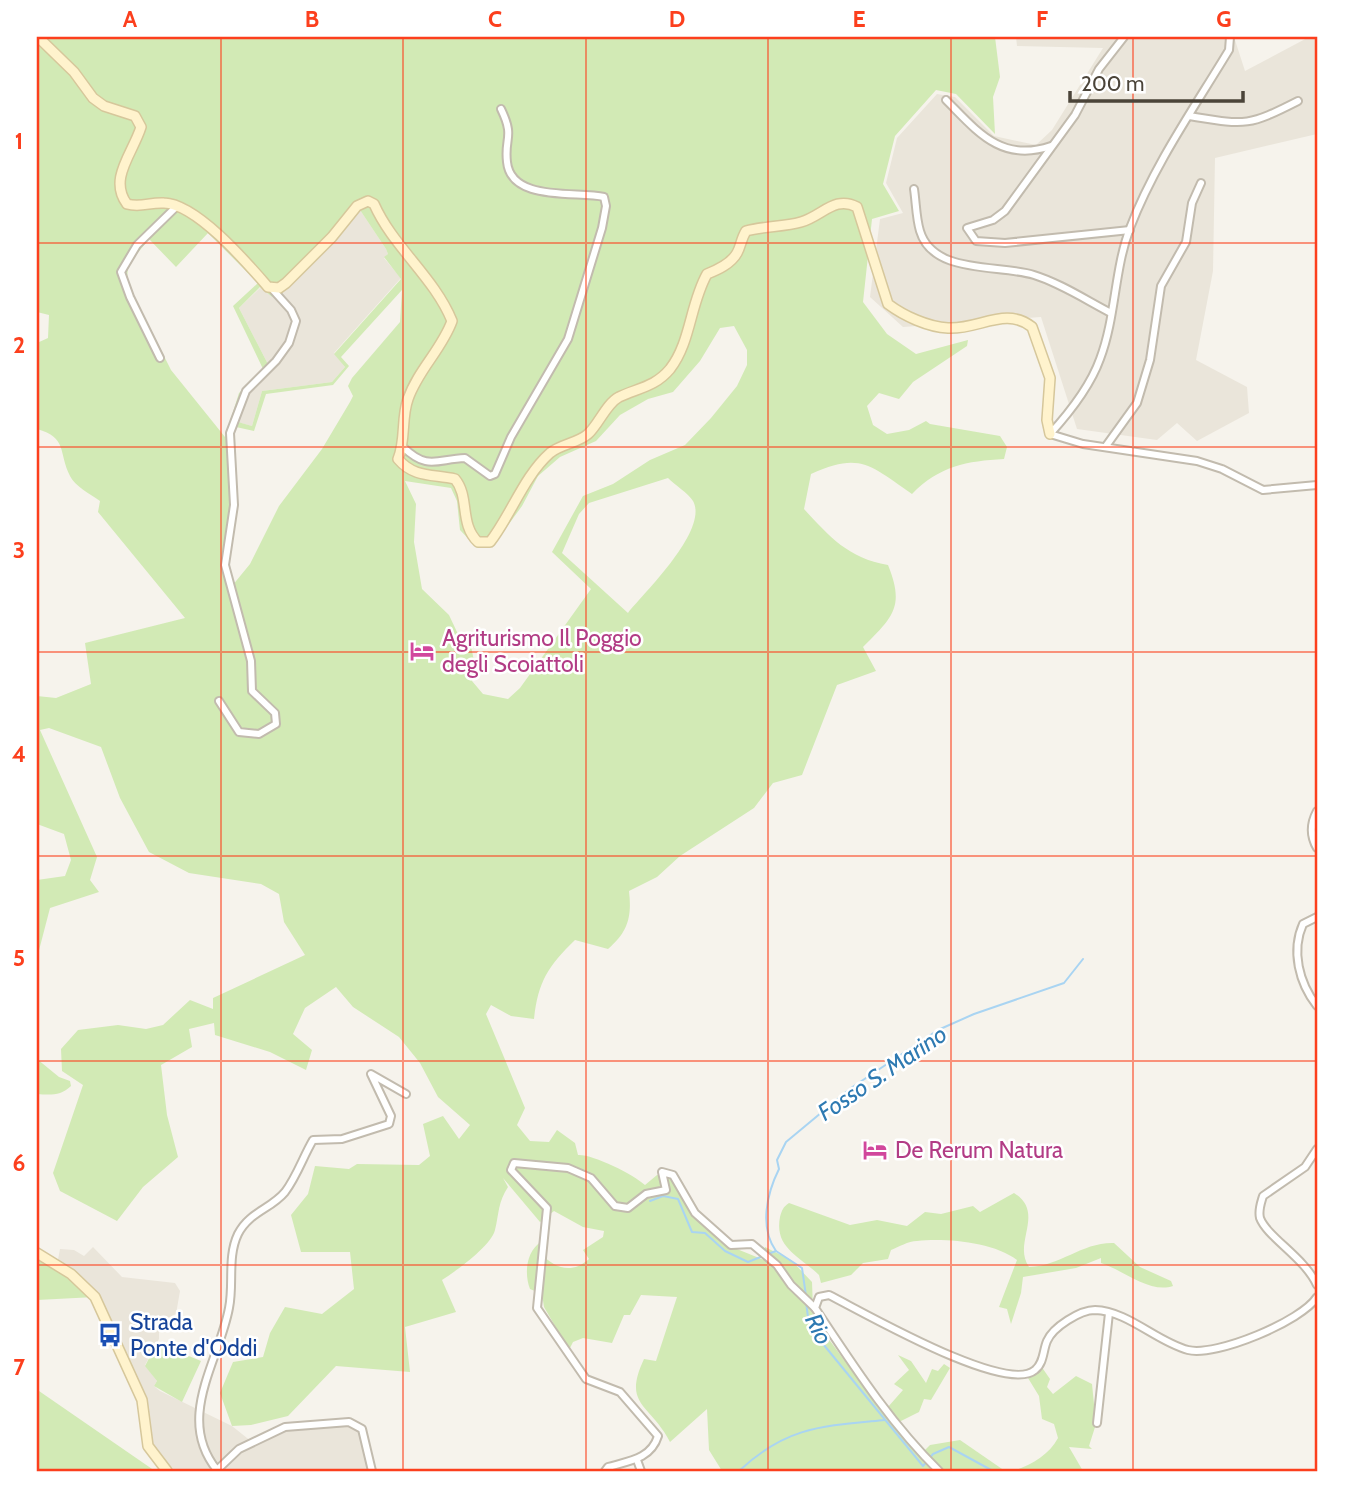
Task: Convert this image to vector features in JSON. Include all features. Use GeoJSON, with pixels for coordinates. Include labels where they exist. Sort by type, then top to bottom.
{"type":"FeatureCollection","features":[{"type":"Feature","properties":{"kind":"street"},"geometry":{"type":"LineString","coordinates":[[38,37],[75,72],[93,98],[104,106],[135,116],[141,127],[135,147],[120,172],[118,186],[127,204],[139,208],[166,203],[224,239],[274,290],[296,321],[289,342],[246,391],[235,417],[229,453],[234,505],[225,565],[251,661],[252,691],[275,713],[276,724],[259,734],[239,732],[219,701]]}},
{"type":"Feature","properties":{"kind":"street"},"geometry":{"type":"LineString","coordinates":[[1124,37],[1005,211],[993,220],[967,228],[976,241],[1005,243],[1130,230]]}},
{"type":"Feature","properties":{"kind":"street"},"geometry":{"type":"LineString","coordinates":[[1050,434],[1088,385],[1101,357],[1130,230],[1143,197],[1229,50],[1230,37]]}},
{"type":"Feature","properties":{"kind":"street"},"geometry":{"type":"LineString","coordinates":[[946,100],[985,139],[1035,151],[1052,145]]}},
{"type":"Feature","properties":{"kind":"street"},"geometry":{"type":"LineString","coordinates":[[1189,116],[1245,124],[1258,121],[1298,101]]}},
{"type":"Feature","properties":{"kind":"street"},"geometry":{"type":"LineString","coordinates":[[403,447],[424,461],[438,464],[465,458],[490,476],[495,474],[511,436],[568,339],[602,228],[606,206],[604,197],[584,192],[573,195],[534,190],[519,185],[507,164],[510,136],[501,109]]}},
{"type":"Feature","properties":{"kind":"street"},"geometry":{"type":"LineString","coordinates":[[1106,446],[1137,403],[1150,360],[1161,286],[1186,243],[1192,203],[1201,183]]}},
{"type":"Feature","properties":{"kind":"street"},"geometry":{"type":"LineString","coordinates":[[914,189],[919,230],[925,243],[936,253],[952,262],[1032,274],[1111,313]]}},
{"type":"Feature","properties":{"kind":"street"},"geometry":{"type":"LineString","coordinates":[[274,290],[286,283],[332,237],[358,205],[368,201],[374,204],[397,240],[444,302],[452,321],[447,336],[407,401],[403,447],[398,459],[406,469],[421,475],[455,479],[461,486],[470,534],[478,542],[490,542],[513,510],[536,468],[552,452],[587,436],[617,398],[653,385],[670,368],[681,348],[694,301],[707,274],[721,268],[737,253],[740,240],[746,231],[801,222],[832,205],[848,202],[857,207],[888,303],[901,313],[948,328],[1012,317],[1032,327],[1050,378],[1046,420],[1050,434]]}},
{"type":"Feature","properties":{"kind":"street"},"geometry":{"type":"LineString","coordinates":[[160,358],[121,272],[142,238],[176,207]]}},
{"type":"Feature","properties":{"kind":"street"},"geometry":{"type":"LineString","coordinates":[[1050,434],[1083,444],[1197,461],[1222,469],[1263,490],[1317,485]]}},
{"type":"Feature","properties":{"kind":"street"},"geometry":{"type":"LineString","coordinates":[[1317,811],[1312,823],[1311,838],[1317,848]]}},
{"type":"Feature","properties":{"kind":"street"},"geometry":{"type":"LineString","coordinates":[[1317,918],[1303,924],[1296,939],[1303,983],[1317,1006]]}},
{"type":"Feature","properties":{"kind":"street"},"geometry":{"type":"LineString","coordinates":[[372,1471],[362,1429],[349,1422],[285,1427],[239,1450],[217,1471],[207,1458],[202,1441],[200,1401],[229,1311],[232,1262],[238,1235],[256,1212],[284,1193],[313,1140],[342,1139],[389,1124],[391,1116],[371,1074],[406,1094]]}},
{"type":"Feature","properties":{"kind":"street"},"geometry":{"type":"LineString","coordinates":[[1317,1149],[1305,1167],[1263,1196],[1259,1211],[1261,1220],[1305,1263],[1317,1285]]}},
{"type":"Feature","properties":{"kind":"street"},"geometry":{"type":"LineString","coordinates":[[605,1471],[608,1467],[638,1460],[658,1440],[655,1429],[620,1392],[586,1379],[537,1308],[547,1208],[511,1171],[514,1163],[568,1168],[591,1178],[615,1206],[628,1208],[646,1194],[666,1190],[662,1172],[673,1175],[695,1213],[731,1245],[751,1244],[777,1265],[813,1306],[874,1396],[936,1469]]}},
{"type":"Feature","properties":{"kind":"street"},"geometry":{"type":"LineString","coordinates":[[37,1253],[71,1274],[95,1297],[142,1400],[148,1446],[167,1471]]}},
{"type":"Feature","properties":{"kind":"street"},"geometry":{"type":"LineString","coordinates":[[813,1306],[819,1297],[829,1296],[966,1363],[1005,1374],[1026,1375],[1039,1366],[1049,1337],[1068,1321],[1093,1310],[1108,1313],[1187,1350],[1205,1352],[1297,1316],[1317,1297]]}},
{"type":"Feature","properties":{"kind":"street"},"geometry":{"type":"LineString","coordinates":[[1097,1423],[1108,1313]]}},
{"type":"Feature","properties":{"kind":"street"},"geometry":{"type":"LineString","coordinates":[[638,1460],[641,1471]]}},
{"type":"Feature","properties":{"kind":"shaded area"},"geometry":{"type":"Polygon","coordinates":[[[1016,37],[1234,37],[1245,71],[1309,37],[1315,37],[1317,40],[1317,134],[1215,158],[1213,271],[1196,360],[1247,387],[1249,413],[1197,441],[1177,423],[1157,440],[1077,429],[1041,317],[903,327],[870,297],[880,219],[903,213],[886,183],[897,138],[937,94],[955,97],[994,136],[1036,145],[1052,130],[1103,48],[1017,46],[1016,37]]]}},
{"type":"Feature","properties":{"kind":"shaded area"},"geometry":{"type":"Polygon","coordinates":[[[360,210],[386,249],[388,254],[384,258],[401,278],[334,353],[345,367],[332,382],[262,391],[252,426],[237,422],[247,395],[271,370],[239,308],[261,287],[272,297],[360,210]]]}},
{"type":"Feature","properties":{"kind":"shaded area"},"geometry":{"type":"Polygon","coordinates":[[[93,1247],[122,1277],[175,1283],[180,1291],[176,1314],[159,1322],[159,1339],[145,1365],[157,1381],[154,1386],[160,1391],[232,1426],[252,1442],[293,1426],[359,1425],[372,1471],[167,1471],[152,1456],[144,1413],[95,1297],[57,1265],[60,1249],[74,1250],[84,1256],[93,1247]]]}},
{"type":"Feature","properties":{"kind":"green space"},"geometry":{"type":"Polygon","coordinates":[[[37,37],[995,37],[1000,77],[993,97],[995,134],[956,94],[936,90],[895,136],[883,184],[899,211],[872,219],[863,302],[887,334],[916,354],[968,340],[967,346],[913,382],[899,399],[879,393],[867,406],[873,425],[887,434],[909,430],[926,421],[930,424],[1000,436],[1007,447],[1004,459],[978,461],[943,471],[912,494],[865,465],[842,463],[811,474],[804,509],[831,537],[851,552],[888,565],[893,579],[893,610],[889,619],[863,647],[876,671],[837,685],[802,775],[773,783],[754,808],[680,856],[657,877],[629,891],[630,909],[627,923],[608,949],[575,940],[566,949],[546,975],[538,995],[534,1019],[511,1016],[491,1005],[486,1014],[525,1108],[517,1125],[530,1141],[549,1142],[557,1130],[575,1143],[578,1155],[612,1166],[645,1185],[657,1175],[669,1177],[691,1211],[727,1245],[764,1260],[765,1247],[791,1260],[812,1282],[813,1309],[822,1330],[878,1406],[934,1471],[722,1471],[709,1450],[707,1409],[670,1442],[641,1403],[636,1386],[644,1359],[656,1361],[677,1297],[641,1295],[630,1315],[624,1315],[612,1343],[583,1338],[573,1342],[569,1350],[544,1307],[542,1294],[530,1289],[527,1269],[530,1256],[542,1241],[540,1253],[546,1258],[563,1268],[576,1267],[589,1259],[583,1250],[603,1237],[604,1231],[583,1227],[554,1211],[540,1222],[503,1178],[508,1187],[492,1236],[472,1258],[442,1280],[456,1312],[405,1327],[410,1372],[336,1366],[288,1416],[251,1425],[232,1426],[220,1393],[233,1362],[263,1357],[270,1333],[285,1307],[322,1314],[354,1289],[350,1252],[301,1252],[291,1215],[308,1194],[315,1166],[349,1169],[357,1164],[419,1165],[430,1156],[423,1124],[443,1116],[459,1139],[470,1125],[438,1097],[420,1063],[399,1037],[353,1007],[336,987],[305,1008],[293,1034],[312,1050],[306,1070],[270,1052],[215,1035],[214,1023],[189,1029],[192,1047],[161,1065],[167,1115],[178,1157],[143,1187],[117,1221],[60,1191],[53,1173],[83,1085],[62,1071],[61,1049],[78,1030],[118,1025],[146,1029],[163,1025],[190,1000],[213,1009],[213,998],[305,955],[284,922],[279,894],[261,884],[189,873],[149,852],[120,798],[101,747],[49,728],[40,730],[97,857],[90,880],[99,892],[50,908],[37,958],[37,880],[65,876],[71,860],[64,834],[37,824],[37,696],[56,698],[91,684],[85,643],[185,618],[98,512],[100,501],[72,480],[58,441],[37,429],[37,343],[48,338],[49,315],[37,312],[37,37]],[[360,210],[272,297],[260,287],[239,308],[271,370],[247,395],[238,422],[252,426],[262,391],[332,382],[345,367],[334,354],[401,279],[384,257],[388,254],[386,249],[360,210]],[[208,233],[176,267],[149,239],[128,265],[127,282],[171,370],[225,437],[239,393],[263,369],[233,306],[258,283],[208,233]],[[402,290],[341,357],[349,366],[333,385],[266,394],[254,431],[236,427],[233,433],[236,493],[227,558],[232,586],[250,564],[279,506],[322,449],[350,402],[353,396],[348,386],[352,378],[400,322],[402,290]],[[734,326],[720,328],[700,361],[673,392],[648,399],[620,415],[596,441],[560,457],[538,476],[522,506],[492,547],[477,548],[460,530],[457,501],[451,488],[405,481],[416,504],[414,542],[422,589],[449,615],[464,647],[471,646],[476,671],[472,681],[483,694],[508,699],[520,688],[591,589],[552,552],[583,496],[613,484],[650,460],[685,445],[737,386],[747,365],[747,350],[734,326]],[[668,478],[589,503],[579,514],[562,553],[628,613],[684,544],[692,528],[695,513],[691,498],[668,478]]]}},
{"type":"Feature","properties":{"kind":"green space"},"geometry":{"type":"Polygon","coordinates":[[[37,1059],[59,1077],[70,1081],[71,1086],[51,1095],[37,1094],[37,1059]]]}},
{"type":"Feature","properties":{"kind":"green space"},"geometry":{"type":"Polygon","coordinates":[[[1014,1193],[1023,1201],[1027,1210],[1024,1248],[1029,1267],[1051,1263],[1092,1246],[1114,1243],[1140,1267],[1171,1281],[1173,1286],[1164,1288],[1146,1284],[1101,1263],[1101,1258],[1076,1268],[1023,1277],[1011,1324],[1007,1309],[999,1307],[1017,1260],[995,1249],[955,1241],[914,1241],[891,1250],[888,1259],[863,1263],[851,1275],[821,1283],[819,1275],[785,1244],[779,1228],[782,1211],[789,1203],[850,1225],[877,1220],[907,1226],[925,1212],[941,1214],[973,1206],[980,1212],[1014,1193]]]}},
{"type":"Feature","properties":{"kind":"green space"},"geometry":{"type":"Polygon","coordinates":[[[37,1253],[95,1297],[37,1300],[37,1253]]]}},
{"type":"Feature","properties":{"kind":"green space"},"geometry":{"type":"Polygon","coordinates":[[[157,1343],[201,1361],[182,1402],[154,1386],[157,1381],[145,1366],[157,1343]]]}},
{"type":"Feature","properties":{"kind":"green space"},"geometry":{"type":"Polygon","coordinates":[[[898,1355],[911,1361],[926,1383],[932,1369],[938,1371],[944,1364],[950,1368],[931,1400],[924,1399],[919,1412],[899,1422],[888,1407],[903,1390],[894,1384],[909,1370],[898,1355]]]}},
{"type":"Feature","properties":{"kind":"green space"},"geometry":{"type":"Polygon","coordinates":[[[1041,1366],[1050,1379],[1047,1387],[1053,1394],[1076,1376],[1092,1384],[1096,1424],[1089,1446],[1092,1449],[1069,1447],[1083,1471],[1013,1471],[1039,1459],[1058,1438],[1054,1424],[1042,1419],[1039,1396],[1028,1378],[1041,1366]]]}},
{"type":"Feature","properties":{"kind":"green space"},"geometry":{"type":"Polygon","coordinates":[[[37,1389],[39,1391],[155,1471],[37,1471],[37,1389]]]}},
{"type":"Feature","properties":{"kind":"green space"},"geometry":{"type":"Polygon","coordinates":[[[960,1440],[1005,1471],[943,1471],[922,1453],[930,1445],[960,1440]]]}},
{"type":"Feature","properties":{"kind":"waterway","name":"Fosso S. Marino"},"geometry":{"type":"LineString","coordinates":[[776,1251],[766,1221],[768,1199],[779,1169],[777,1160],[786,1142],[851,1088],[938,1030],[974,1014],[1064,983],[1083,959]]}},
{"type":"Feature","properties":{"kind":"waterway","name":"Rio"},"geometry":{"type":"LineString","coordinates":[[650,1201],[663,1196],[678,1199],[692,1232],[705,1233],[725,1251],[748,1262],[763,1256]]}},
{"type":"Feature","properties":{"kind":"waterway","name":"Rio"},"geometry":{"type":"LineString","coordinates":[[768,1254],[776,1251],[802,1268],[806,1296]]}},
{"type":"Feature","properties":{"kind":"waterway","name":"Rio"},"geometry":{"type":"LineString","coordinates":[[806,1302],[808,1317],[819,1339],[923,1466],[933,1454],[949,1447],[993,1471]]}},
{"type":"Feature","properties":{"kind":"waterway"},"geometry":{"type":"LineString","coordinates":[[739,1471],[773,1445],[807,1431],[885,1420]]}},
{"type":"Feature","properties":{"kind":"place","name":"Agriturismo Il Poggio degli Scoiattoli"},"geometry":{"type":"Point","coordinates":[422,651]}},
{"type":"Feature","properties":{"kind":"place","name":"De Rerum Natura"},"geometry":{"type":"Point","coordinates":[875,1150]}},
{"type":"Feature","properties":{"kind":"place","name":"Strada Ponte d'Oddi"},"geometry":{"type":"Point","coordinates":[110,1335]}}]}
